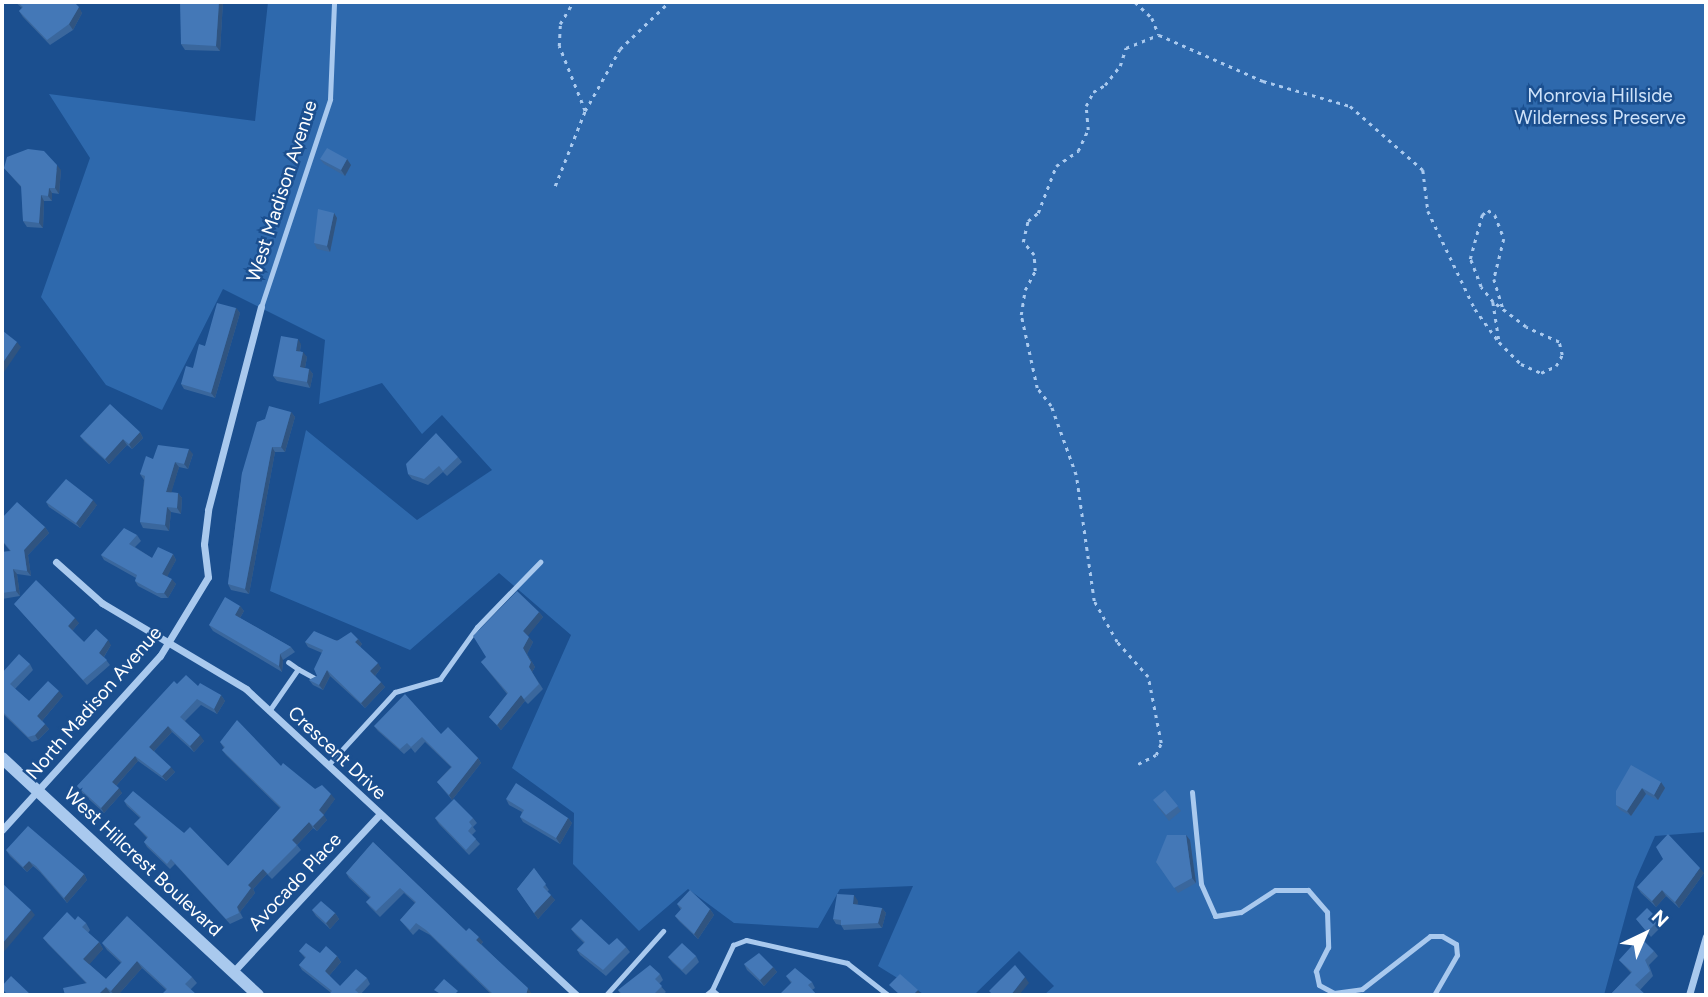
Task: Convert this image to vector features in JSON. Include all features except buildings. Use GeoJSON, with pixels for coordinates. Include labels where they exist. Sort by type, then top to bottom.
{"type":"FeatureCollection","features":[{"type":"Feature","properties":{"kind":"street","name":"North Madison Avenue"},"geometry":{"type":"LineString","coordinates":[[2,830],[171,642],[208,577],[204,544],[208,510],[261,307]]}},
{"type":"Feature","properties":{"kind":"street","name":"Crescent Drive"},"geometry":{"type":"LineString","coordinates":[[56,562],[102,603],[246,689],[576,995]]}},
{"type":"Feature","properties":{"kind":"street","name":"West Hillcrest Boulevard"},"geometry":{"type":"LineString","coordinates":[[2,758],[258,995]]}},
{"type":"Feature","properties":{"kind":"street","name":"Avocado Place"},"geometry":{"type":"LineString","coordinates":[[233,972],[380,814]]}},
{"type":"Feature","properties":{"kind":"street"},"geometry":{"type":"LineString","coordinates":[[1689,995],[1706,936]]}},
{"type":"Feature","properties":{"kind":"lane","name":"West Madison Avenue"},"geometry":{"type":"LineString","coordinates":[[261,307],[330,99],[334,2]]}},
{"type":"Feature","properties":{"kind":"lane"},"geometry":{"type":"LineString","coordinates":[[328,765],[395,692],[440,679],[477,627],[540,562]]}},
{"type":"Feature","properties":{"kind":"lane"},"geometry":{"type":"LineString","coordinates":[[288,662],[316,679]]}},
{"type":"Feature","properties":{"kind":"lane"},"geometry":{"type":"LineString","coordinates":[[269,711],[298,669]]}},
{"type":"Feature","properties":{"kind":"lane"},"geometry":{"type":"LineString","coordinates":[[1192,792],[1201,884],[1215,916],[1241,912],[1275,890],[1308,890],[1327,912],[1331,928],[1328,947],[1316,971],[1319,985],[1334,993],[1362,989],[1430,936],[1442,936],[1455,944],[1457,955],[1434,995]]}},
{"type":"Feature","properties":{"kind":"lane"},"geometry":{"type":"LineString","coordinates":[[606,995],[663,931]]}},
{"type":"Feature","properties":{"kind":"lane"},"geometry":{"type":"LineString","coordinates":[[706,995],[712,989],[733,945],[746,940],[847,964],[888,995]]}},
{"type":"Feature","properties":{"kind":"lane"},"geometry":{"type":"LineString","coordinates":[[712,989],[718,995]]}},
{"type":"Feature","properties":{"kind":"path"},"geometry":{"type":"LineString","coordinates":[[573,2],[559,24],[559,46],[585,111]]}},
{"type":"Feature","properties":{"kind":"path"},"geometry":{"type":"LineString","coordinates":[[555,186],[585,111],[620,49],[669,2]]}},
{"type":"Feature","properties":{"kind":"path"},"geometry":{"type":"LineString","coordinates":[[1135,2],[1152,18],[1159,35],[1263,81],[1350,106],[1392,139],[1423,170],[1427,211],[1475,309],[1499,342],[1521,364],[1541,373],[1556,366],[1562,355],[1559,342],[1526,327],[1493,302],[1481,287],[1470,259],[1482,215],[1488,210],[1495,215],[1504,239],[1494,279],[1503,309]]}},
{"type":"Feature","properties":{"kind":"path"},"geometry":{"type":"LineString","coordinates":[[1138,764],[1156,755],[1161,743],[1148,677],[1112,635],[1094,601],[1076,475],[1051,406],[1037,388],[1021,315],[1025,290],[1035,271],[1034,256],[1023,242],[1028,221],[1038,213],[1056,166],[1078,151],[1088,130],[1086,106],[1093,92],[1105,85],[1126,48],[1159,35]]}},
{"type":"Feature","properties":{"kind":"path"},"geometry":{"type":"LineString","coordinates":[[1493,302],[1499,342]]}},
{"type":"Feature","properties":{"kind":"green space","name":"Monrovia Hillside Wilderness Preserve"},"geometry":{"type":"Polygon","coordinates":[[[268,2],[1706,2],[1706,832],[1655,836],[1635,881],[1604,995],[1044,995],[1054,986],[1019,951],[974,995],[925,995],[878,966],[913,886],[840,889],[818,928],[734,923],[688,889],[639,931],[573,864],[574,813],[512,768],[571,635],[499,573],[410,650],[270,591],[306,430],[417,520],[492,470],[442,415],[422,434],[382,383],[319,404],[325,340],[223,289],[162,410],[106,385],[41,297],[90,158],[49,94],[255,121],[268,2]]]}}]}
